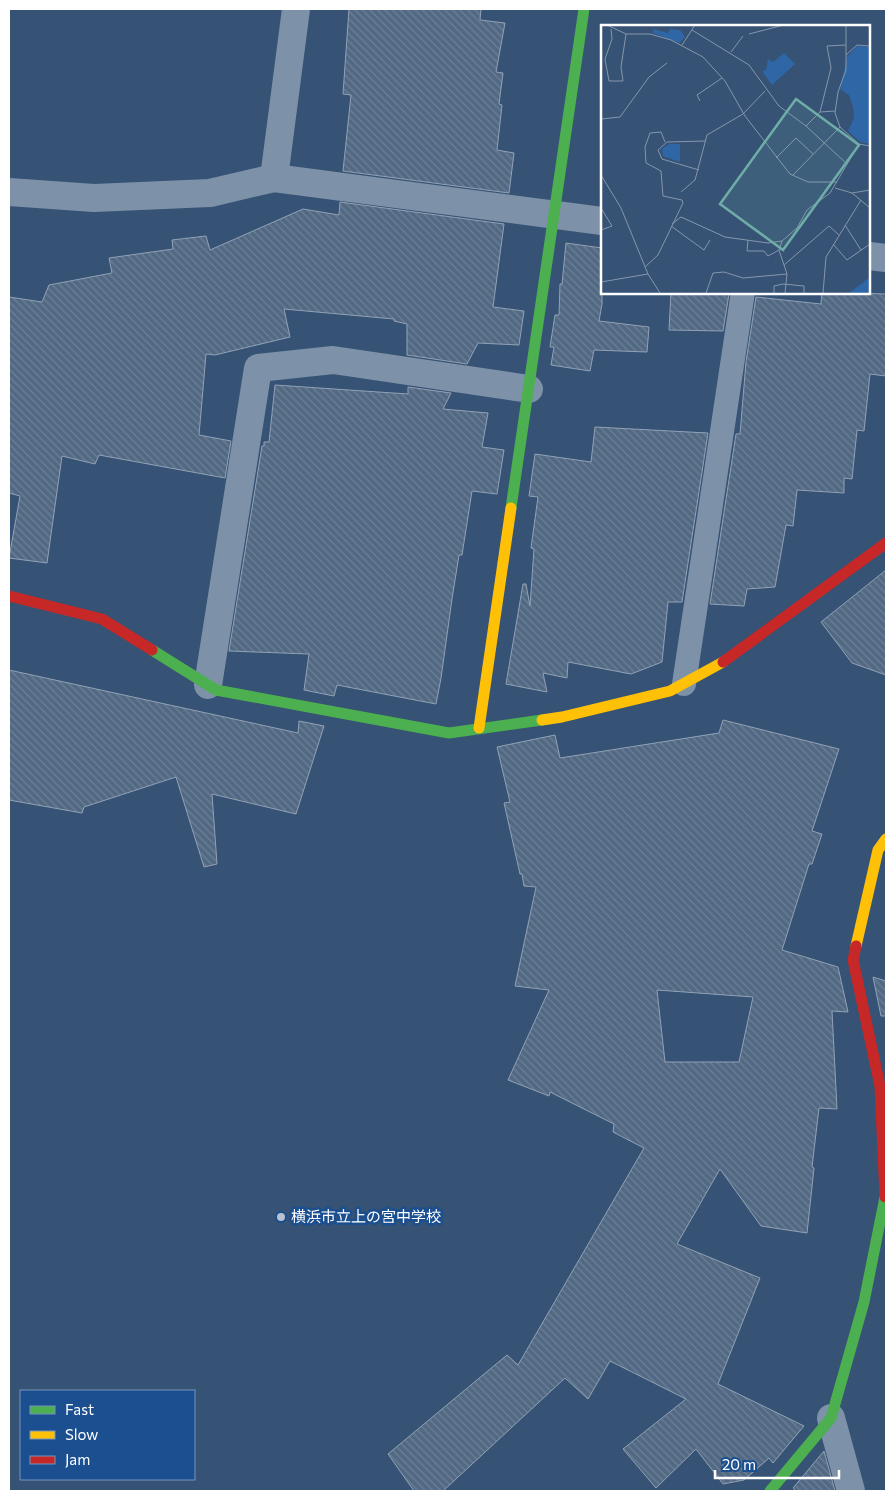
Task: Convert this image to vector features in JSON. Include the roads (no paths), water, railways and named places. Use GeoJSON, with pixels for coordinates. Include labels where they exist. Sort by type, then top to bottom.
{"type":"FeatureCollection","features":[{"type":"Feature","properties":{"kind":"street"},"geometry":{"type":"LineString","coordinates":[[274,178],[296,9]]}},
{"type":"Feature","properties":{"kind":"street"},"geometry":{"type":"LineString","coordinates":[[479,728],[584,9]]}},
{"type":"Feature","properties":{"kind":"street"},"geometry":{"type":"LineString","coordinates":[[9,192],[94,198],[210,193],[274,178],[601,221]]}},
{"type":"Feature","properties":{"kind":"street"},"geometry":{"type":"LineString","coordinates":[[870,256],[886,258]]}},
{"type":"Feature","properties":{"kind":"street"},"geometry":{"type":"LineString","coordinates":[[208,685],[258,368],[333,360],[529,389]]}},
{"type":"Feature","properties":{"kind":"street"},"geometry":{"type":"LineString","coordinates":[[9,596],[102,619],[216,690],[449,733],[562,717],[670,691],[728,659],[886,543]]}},
{"type":"Feature","properties":{"kind":"street"},"geometry":{"type":"LineString","coordinates":[[770,1491],[831,1418],[864,1302],[885,1200],[880,1086],[853,960],[878,850],[886,839]]}},
{"type":"Feature","properties":{"kind":"street"},"geometry":{"type":"LineString","coordinates":[[831,1418],[851,1491]]}},
{"type":"Feature","properties":{"kind":"lane"},"geometry":{"type":"LineString","coordinates":[[684,684],[743,294]]}},
{"type":"Feature","properties":{"kind":"place","name":"横浜市立上の宮中学校"},"geometry":{"type":"Point","coordinates":[281,1217]}}]}
